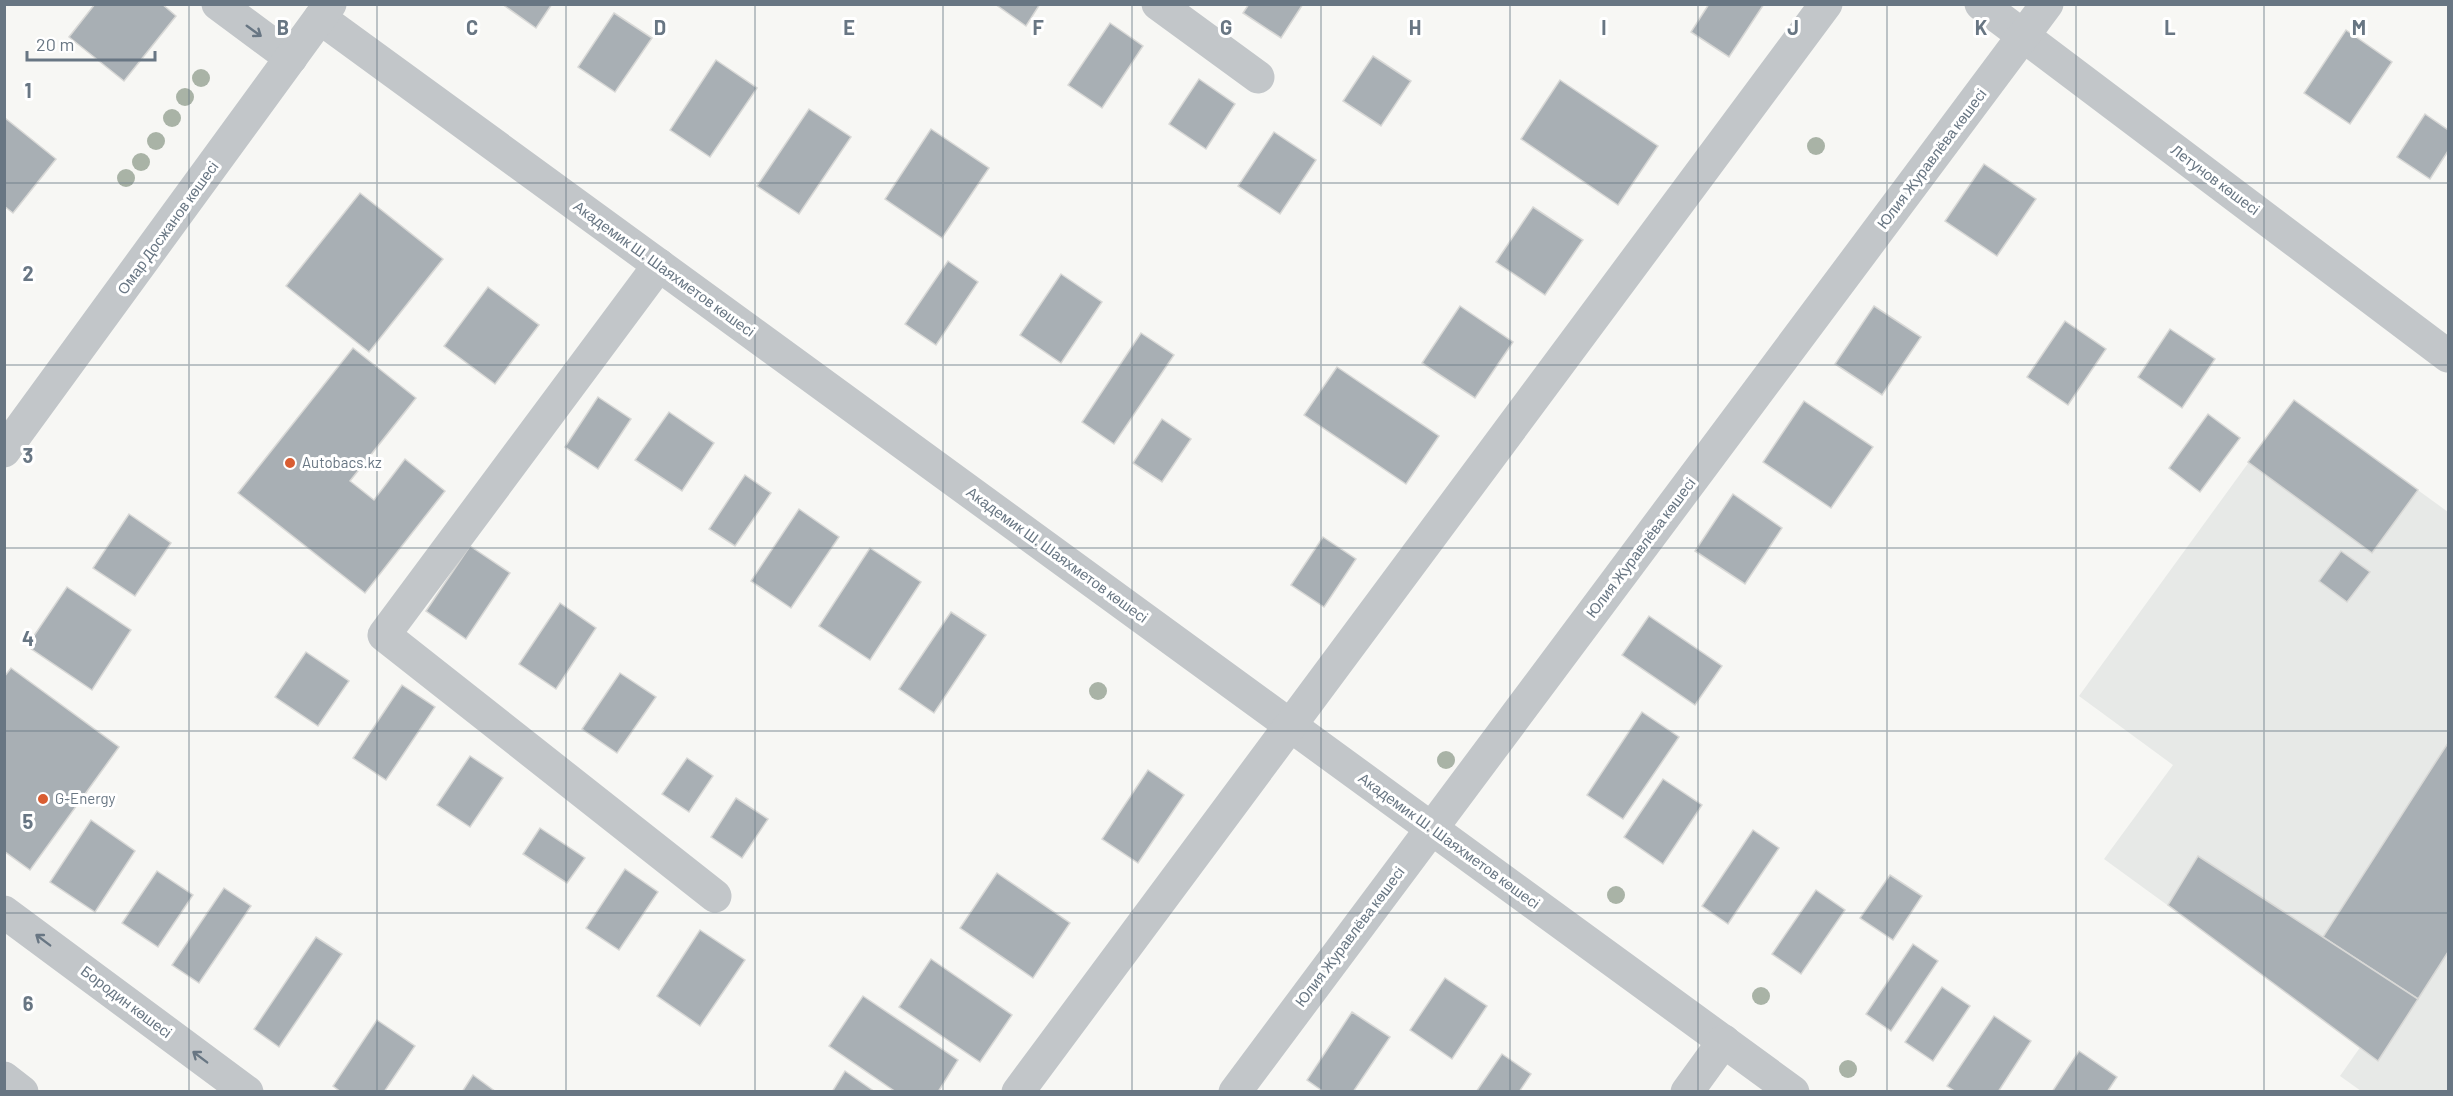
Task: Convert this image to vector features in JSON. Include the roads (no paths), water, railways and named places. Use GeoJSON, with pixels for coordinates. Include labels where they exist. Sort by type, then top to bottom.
{"type":"FeatureCollection","features":[{"type":"Feature","properties":{"kind":"street"},"geometry":{"type":"LineString","coordinates":[[218,4],[291,58]]}},
{"type":"Feature","properties":{"kind":"street"},"geometry":{"type":"LineString","coordinates":[[1158,4],[1258,77]]}},
{"type":"Feature","properties":{"kind":"street"},"geometry":{"type":"LineString","coordinates":[[1018,1092],[1826,4]]}},
{"type":"Feature","properties":{"kind":"street","name":"Летунов көшесі"},"geometry":{"type":"LineString","coordinates":[[1982,4],[2448,356]]}},
{"type":"Feature","properties":{"kind":"street","name":"Юлия Журавлёва көшесі"},"geometry":{"type":"LineString","coordinates":[[1234,1092],[2047,4]]}},
{"type":"Feature","properties":{"kind":"street","name":"Омар Досжанов көшесі"},"geometry":{"type":"LineString","coordinates":[[4,451],[325,11]]}},
{"type":"Feature","properties":{"kind":"street","name":"Академик Ш. Шаяхметов көшесі"},"geometry":{"type":"LineString","coordinates":[[325,11],[659,265],[1793,1092]]}},
{"type":"Feature","properties":{"kind":"street"},"geometry":{"type":"LineString","coordinates":[[659,265],[384,634],[715,896]]}},
{"type":"Feature","properties":{"kind":"street","name":"Бородин көшесі"},"geometry":{"type":"LineString","coordinates":[[4,912],[247,1092]]}},
{"type":"Feature","properties":{"kind":"street"},"geometry":{"type":"LineString","coordinates":[[1687,1092],[1724,1041]]}},
{"type":"Feature","properties":{"kind":"street"},"geometry":{"type":"LineString","coordinates":[[4,1078],[22,1092]]}},
{"type":"Feature","properties":{"kind":"place","name":"Autobacs.kz"},"geometry":{"type":"Point","coordinates":[290,463]}},
{"type":"Feature","properties":{"kind":"place","name":"G-Energy"},"geometry":{"type":"Point","coordinates":[43,799]}}]}
